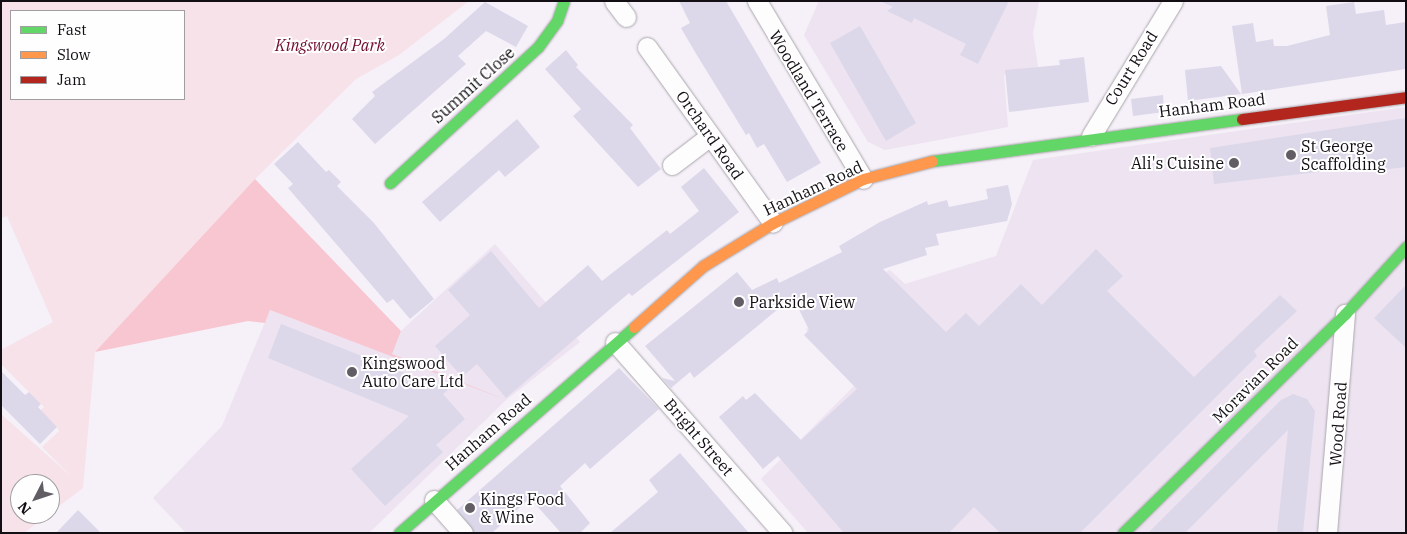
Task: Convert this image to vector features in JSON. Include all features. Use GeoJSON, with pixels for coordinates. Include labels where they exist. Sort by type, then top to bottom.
{"type":"FeatureCollection","features":[{"type":"Feature","properties":{"kind":"main road","name":"Summit Close"},"geometry":{"type":"LineString","coordinates":[[390,183],[538,47],[557,21],[564,1]]}},
{"type":"Feature","properties":{"kind":"main road","name":"Hanham Road"},"geometry":{"type":"LineString","coordinates":[[399,533],[434,500],[702,266],[773,223],[863,180],[945,158],[1091,136],[1406,97]]}},
{"type":"Feature","properties":{"kind":"main road","name":"Moravian Road"},"geometry":{"type":"LineString","coordinates":[[1124,533],[1345,314],[1406,248]]}},
{"type":"Feature","properties":{"kind":"street"},"geometry":{"type":"LineString","coordinates":[[614,1],[626,17]]}},
{"type":"Feature","properties":{"kind":"street","name":"Woodland Terrace"},"geometry":{"type":"LineString","coordinates":[[756,1],[863,180]]}},
{"type":"Feature","properties":{"kind":"street","name":"Court Road"},"geometry":{"type":"LineString","coordinates":[[1091,136],[1173,1]]}},
{"type":"Feature","properties":{"kind":"street","name":"Orchard Road"},"geometry":{"type":"LineString","coordinates":[[647,47],[773,223]]}},
{"type":"Feature","properties":{"kind":"street"},"geometry":{"type":"LineString","coordinates":[[672,165],[710,136]]}},
{"type":"Feature","properties":{"kind":"street","name":"Wood Road"},"geometry":{"type":"LineString","coordinates":[[1327,533],[1345,314]]}},
{"type":"Feature","properties":{"kind":"street","name":"Bright Street"},"geometry":{"type":"LineString","coordinates":[[615,342],[783,533]]}},
{"type":"Feature","properties":{"kind":"street"},"geometry":{"type":"LineString","coordinates":[[434,500],[464,533]]}},
{"type":"Feature","properties":{"kind":"shaded area"},"geometry":{"type":"Polygon","coordinates":[[[819,1],[1039,1],[1033,34],[1038,67],[1004,75],[1008,127],[885,150],[868,142],[804,35],[819,1]]]}},
{"type":"Feature","properties":{"kind":"shaded area"},"geometry":{"type":"Polygon","coordinates":[[[1406,107],[1406,533],[808,533],[761,479],[857,383],[806,330],[844,292],[890,270],[905,284],[996,256],[1033,160],[1406,107]]]}},
{"type":"Feature","properties":{"kind":"shaded area"},"geometry":{"type":"Polygon","coordinates":[[[255,179],[401,331],[392,354],[506,400],[270,310],[265,323],[248,321],[95,352],[255,179]]]}},
{"type":"Feature","properties":{"kind":"shaded area"},"geometry":{"type":"Polygon","coordinates":[[[495,244],[580,342],[506,400],[369,533],[186,533],[153,498],[222,426],[270,310],[476,388],[391,354],[401,331],[495,244]]]}},
{"type":"Feature","properties":{"kind":"green space","name":"Kingswood Park"},"geometry":{"type":"Polygon","coordinates":[[[1,1],[469,1],[399,55],[356,79],[255,179],[95,352],[83,488],[60,505],[60,474],[10,474],[10,524],[36,524],[24,533],[1,533],[1,414],[73,478],[42,447],[59,431],[57,427],[40,411],[44,407],[1,364],[1,350],[53,322],[7,216],[1,218],[1,1]]]}},
{"type":"Feature","properties":{"kind":"building"},"geometry":{"type":"Polygon","coordinates":[[[679,1],[726,1],[821,163],[787,182],[764,144],[757,148],[749,133],[746,135],[681,28],[690,23],[679,1]]]}},
{"type":"Feature","properties":{"kind":"building"},"geometry":{"type":"Polygon","coordinates":[[[880,1],[1009,1],[978,64],[960,55],[966,44],[914,18],[912,23],[887,11],[893,7],[880,1]]]}},
{"type":"Feature","properties":{"kind":"building"},"geometry":{"type":"Polygon","coordinates":[[[485,2],[528,26],[516,47],[486,31],[458,56],[466,64],[375,144],[352,119],[375,96],[372,92],[444,39],[485,2]]]}},
{"type":"Feature","properties":{"kind":"building"},"geometry":{"type":"Polygon","coordinates":[[[1354,2],[1356,14],[1384,10],[1386,25],[1406,22],[1406,69],[1242,94],[1232,26],[1253,23],[1256,42],[1273,39],[1274,46],[1287,46],[1330,35],[1326,6],[1354,2]]]}},
{"type":"Feature","properties":{"kind":"building"},"geometry":{"type":"Polygon","coordinates":[[[860,26],[916,123],[886,141],[830,43],[860,26]]]}},
{"type":"Feature","properties":{"kind":"building"},"geometry":{"type":"Polygon","coordinates":[[[566,50],[578,65],[576,67],[633,125],[630,128],[661,169],[638,187],[573,116],[581,109],[545,69],[566,50]]]}},
{"type":"Feature","properties":{"kind":"building"},"geometry":{"type":"Polygon","coordinates":[[[1084,57],[1089,102],[1009,112],[1005,70],[1060,65],[1059,60],[1084,57]]]}},
{"type":"Feature","properties":{"kind":"building"},"geometry":{"type":"Polygon","coordinates":[[[1221,66],[1241,94],[1188,101],[1185,70],[1221,66]]]}},
{"type":"Feature","properties":{"kind":"building"},"geometry":{"type":"Polygon","coordinates":[[[1163,95],[1164,112],[1133,116],[1131,99],[1163,95]]]}},
{"type":"Feature","properties":{"kind":"building"},"geometry":{"type":"Polygon","coordinates":[[[1406,118],[1406,167],[1372,171],[1371,166],[1214,184],[1210,148],[1406,118]]]}},
{"type":"Feature","properties":{"kind":"building"},"geometry":{"type":"Polygon","coordinates":[[[517,119],[540,147],[505,177],[499,170],[440,222],[422,202],[517,119]]]}},
{"type":"Feature","properties":{"kind":"building"},"geometry":{"type":"Polygon","coordinates":[[[298,142],[326,172],[329,170],[341,182],[337,186],[374,223],[434,299],[410,319],[393,299],[387,303],[288,188],[293,184],[274,164],[298,142]]]}},
{"type":"Feature","properties":{"kind":"building"},"geometry":{"type":"Polygon","coordinates":[[[704,168],[739,212],[632,296],[629,293],[506,398],[477,364],[462,377],[435,346],[470,315],[448,290],[491,251],[539,308],[588,265],[602,281],[667,230],[670,234],[699,211],[681,187],[704,168]]]}},
{"type":"Feature","properties":{"kind":"building"},"geometry":{"type":"Polygon","coordinates":[[[1008,185],[1012,204],[1007,221],[936,234],[939,245],[925,248],[927,255],[883,269],[946,332],[966,313],[979,326],[1021,284],[1042,305],[1096,249],[1123,276],[1107,291],[1194,377],[1280,295],[1297,311],[1254,351],[1257,356],[1080,533],[1000,533],[974,507],[949,533],[844,533],[778,456],[763,469],[719,417],[743,396],[746,400],[755,393],[801,440],[857,389],[804,335],[809,330],[793,297],[694,378],[690,372],[671,388],[662,378],[675,381],[645,346],[737,272],[752,290],[777,278],[779,283],[842,252],[839,246],[880,222],[927,201],[928,205],[947,200],[949,207],[988,199],[986,189],[1008,185]]]}},
{"type":"Feature","properties":{"kind":"building"},"geometry":{"type":"Polygon","coordinates":[[[1406,285],[1406,348],[1374,318],[1406,285]]]}},
{"type":"Feature","properties":{"kind":"building"},"geometry":{"type":"Polygon","coordinates":[[[281,324],[448,390],[443,394],[465,419],[436,445],[443,452],[385,506],[351,469],[409,416],[268,358],[281,324]]]}},
{"type":"Feature","properties":{"kind":"building"},"geometry":{"type":"Polygon","coordinates":[[[619,368],[659,409],[590,469],[585,463],[560,486],[590,523],[580,533],[561,533],[530,498],[492,533],[474,533],[457,510],[619,368]]]}},
{"type":"Feature","properties":{"kind":"building"},"geometry":{"type":"Polygon","coordinates":[[[1,371],[25,395],[29,392],[41,404],[38,407],[57,427],[40,444],[1,405],[1,371]]]}},
{"type":"Feature","properties":{"kind":"building"},"geometry":{"type":"Polygon","coordinates":[[[1293,394],[1307,399],[1315,411],[1303,533],[1277,533],[1288,430],[1185,533],[1148,533],[1281,400],[1293,394]]]}},
{"type":"Feature","properties":{"kind":"building"},"geometry":{"type":"Polygon","coordinates":[[[680,453],[749,533],[610,533],[658,492],[649,480],[680,453]]]}},
{"type":"Feature","properties":{"kind":"building"},"geometry":{"type":"Polygon","coordinates":[[[78,510],[101,533],[56,533],[78,510]]]}},
{"type":"Feature","properties":{"kind":"traffic: fast"},"geometry":{"type":"LineString","coordinates":[[390,183],[538,47],[557,21],[564,1]]}},
{"type":"Feature","properties":{"kind":"traffic: fast"},"geometry":{"type":"LineString","coordinates":[[932,161],[1242,119]]}},
{"type":"Feature","properties":{"kind":"traffic: fast"},"geometry":{"type":"LineString","coordinates":[[1123,533],[1345,314],[1406,247]]}},
{"type":"Feature","properties":{"kind":"traffic: fast"},"geometry":{"type":"LineString","coordinates":[[399,533],[634,327]]}},
{"type":"Feature","properties":{"kind":"traffic: slow"},"geometry":{"type":"LineString","coordinates":[[634,327],[703,266],[773,223],[863,179],[932,161]]}},
{"type":"Feature","properties":{"kind":"traffic: jam"},"geometry":{"type":"LineString","coordinates":[[1242,119],[1406,97]]}},
{"type":"Feature","properties":{"kind":"place","name":"St George Scaffolding"},"geometry":{"type":"Point","coordinates":[1291,155]}},
{"type":"Feature","properties":{"kind":"place","name":"Ali's Cuisine"},"geometry":{"type":"Point","coordinates":[1234,163]}},
{"type":"Feature","properties":{"kind":"place","name":"Parkside View"},"geometry":{"type":"Point","coordinates":[739,302]}},
{"type":"Feature","properties":{"kind":"place","name":"Kingswood Auto Care Ltd"},"geometry":{"type":"Point","coordinates":[352,372]}},
{"type":"Feature","properties":{"kind":"place","name":"Kings Food & Wine"},"geometry":{"type":"Point","coordinates":[470,508]}}]}
